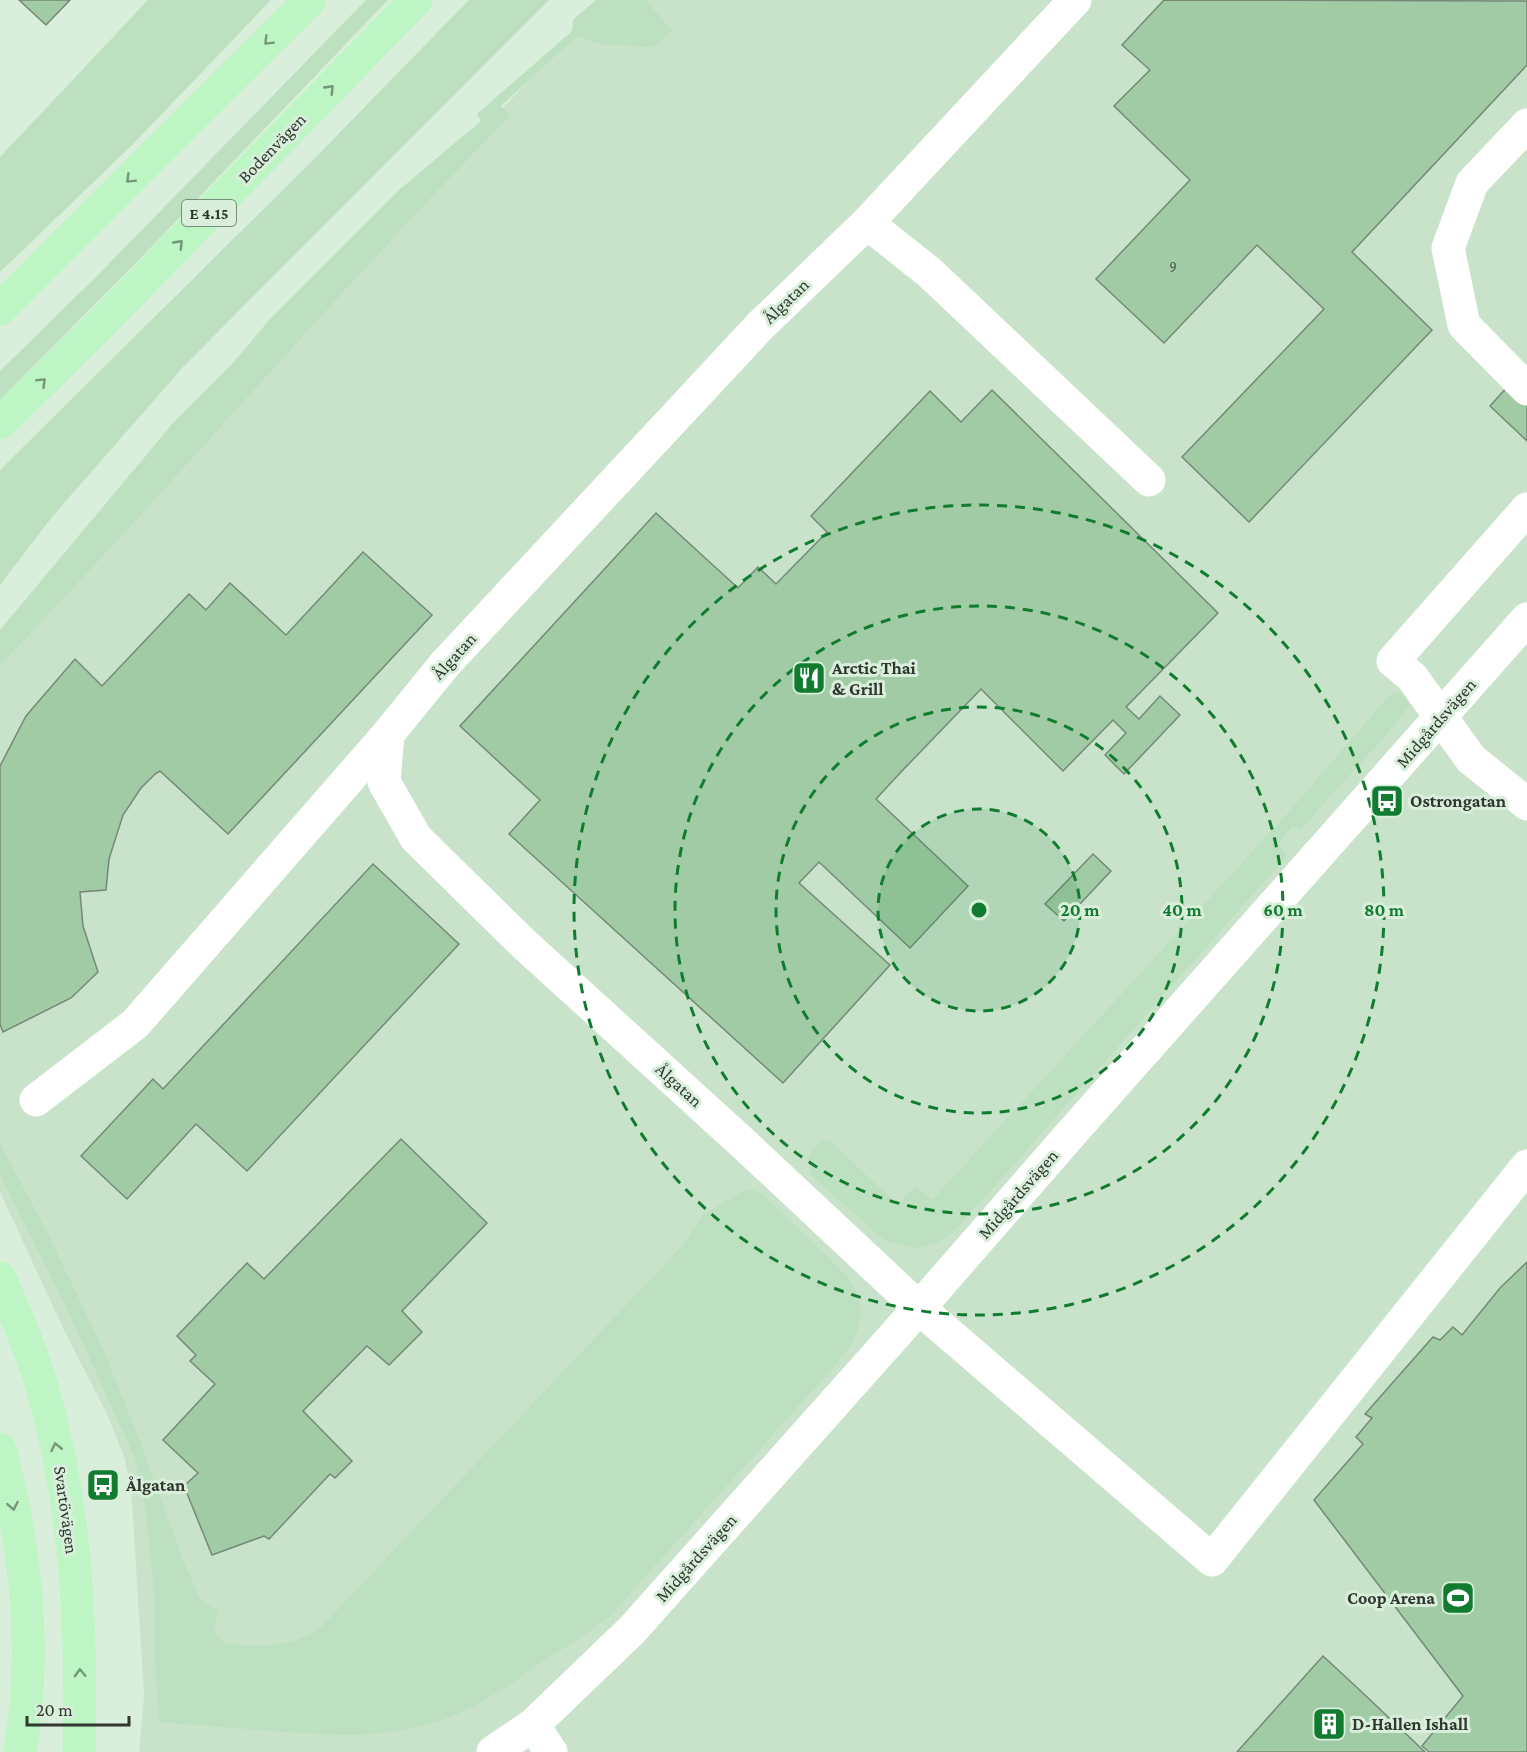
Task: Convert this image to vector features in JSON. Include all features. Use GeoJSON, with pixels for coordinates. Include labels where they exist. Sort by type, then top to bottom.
{"type":"FeatureCollection","features":[{"type":"Feature","properties":{"kind":"main road"},"geometry":{"type":"LineString","coordinates":[[0,309],[310,0]]}},
{"type":"Feature","properties":{"kind":"main road","name":"Bodenvägen"},"geometry":{"type":"LineString","coordinates":[[0,423],[97,328],[416,0]]}},
{"type":"Feature","properties":{"kind":"main road","name":"Svartövägen"},"geometry":{"type":"LineString","coordinates":[[0,1278],[28,1345],[44,1394],[59,1461],[70,1527],[78,1609],[81,1688],[79,1752]]}},
{"type":"Feature","properties":{"kind":"main road"},"geometry":{"type":"LineString","coordinates":[[0,1449],[20,1542],[26,1606],[28,1680],[21,1752]]}},
{"type":"Feature","properties":{"kind":"street","name":"Ålgatan"},"geometry":{"type":"LineString","coordinates":[[1075,0],[867,223],[760,326],[445,664],[388,734],[384,782],[416,838],[524,944],[920,1308],[1212,1560],[1527,1166]]}},
{"type":"Feature","properties":{"kind":"street"},"geometry":{"type":"LineString","coordinates":[[1527,124],[1472,183],[1448,248],[1464,325],[1527,388]]}},
{"type":"Feature","properties":{"kind":"street"},"geometry":{"type":"LineString","coordinates":[[867,223],[928,272],[1149,480]]}},
{"type":"Feature","properties":{"kind":"street"},"geometry":{"type":"LineString","coordinates":[[1527,509],[1393,661],[1412,677],[1471,759],[1527,804]]}},
{"type":"Feature","properties":{"kind":"street","name":"Midgårdsvägen"},"geometry":{"type":"LineString","coordinates":[[493,1752],[533,1725],[632,1630],[920,1308],[1069,1136],[1527,619]]}},
{"type":"Feature","properties":{"kind":"street"},"geometry":{"type":"LineString","coordinates":[[36,1100],[135,1024],[388,734]]}},
{"type":"Feature","properties":{"kind":"street"},"geometry":{"type":"LineString","coordinates":[[533,1725],[551,1752]]}},
{"type":"Feature","properties":{"kind":"shaded area"},"geometry":{"type":"Polygon","coordinates":[[[148,0],[271,0],[133,144],[0,272],[0,157],[148,0]]]}},
{"type":"Feature","properties":{"kind":"shaded area"},"geometry":{"type":"Polygon","coordinates":[[[366,0],[388,0],[135,264],[0,400],[0,371],[98,275],[366,0]]]}},
{"type":"Feature","properties":{"kind":"shaded area"},"geometry":{"type":"Polygon","coordinates":[[[469,0],[549,0],[184,366],[52,517],[0,585],[0,470],[313,160],[469,0]]]}},
{"type":"Feature","properties":{"kind":"shaded area"},"geometry":{"type":"Polygon","coordinates":[[[596,0],[646,0],[672,31],[653,47],[602,45],[577,36],[501,106],[511,115],[381,251],[0,665],[0,630],[173,423],[232,364],[271,318],[399,190],[481,121],[477,114],[572,31],[573,20],[596,0]]]}},
{"type":"Feature","properties":{"kind":"shaded area"},"geometry":{"type":"Polygon","coordinates":[[[606,0],[1527,0],[1527,1752],[139,1752],[144,1695],[131,1488],[124,1456],[105,1410],[64,1330],[0,1192],[0,647],[113,515],[606,0]]]}},
{"type":"Feature","properties":{"kind":"shaded area"},"geometry":{"type":"Polygon","coordinates":[[[1398,692],[1405,697],[1409,706],[1388,733],[1300,830],[1293,826],[1278,844],[1287,854],[1286,857],[950,1234],[924,1247],[905,1246],[883,1239],[812,1176],[808,1157],[821,1141],[829,1140],[897,1204],[915,1186],[932,1200],[1286,815],[1387,698],[1398,692]]]}},
{"type":"Feature","properties":{"kind":"shaded area"},"geometry":{"type":"Polygon","coordinates":[[[0,1143],[49,1236],[104,1351],[201,1601],[218,1611],[214,1632],[224,1643],[273,1645],[304,1637],[322,1626],[681,1247],[704,1215],[741,1192],[754,1190],[763,1195],[845,1274],[860,1305],[859,1324],[844,1355],[609,1617],[489,1698],[443,1720],[406,1729],[368,1734],[311,1734],[159,1722],[155,1660],[155,1601],[146,1512],[135,1458],[68,1311],[0,1174],[0,1143]]]}},
{"type":"Feature","properties":{"kind":"building"},"geometry":{"type":"Polygon","coordinates":[[[19,0],[70,0],[46,25],[19,0]]]}},
{"type":"Feature","properties":{"kind":"building"},"geometry":{"type":"Polygon","coordinates":[[[1164,0],[1527,1],[1527,65],[1352,252],[1432,330],[1249,522],[1182,457],[1324,309],[1257,245],[1164,343],[1096,279],[1190,180],[1114,106],[1150,70],[1122,45],[1164,0]]]}},
{"type":"Feature","properties":{"kind":"building"},"geometry":{"type":"Polygon","coordinates":[[[1509,385],[1527,402],[1527,441],[1490,406],[1509,385]]]}},
{"type":"Feature","properties":{"kind":"building"},"geometry":{"type":"Polygon","coordinates":[[[992,390],[1218,613],[1126,707],[1139,719],[1160,696],[1180,715],[1124,774],[1105,755],[1126,733],[1113,720],[1063,771],[981,689],[876,799],[968,886],[910,948],[819,862],[799,883],[890,965],[783,1083],[509,834],[540,800],[460,726],[656,513],[738,588],[758,567],[776,584],[827,532],[811,516],[930,391],[961,422],[992,390]]]}},
{"type":"Feature","properties":{"kind":"building"},"geometry":{"type":"Polygon","coordinates":[[[363,552],[432,615],[228,834],[160,771],[155,774],[141,788],[123,815],[109,859],[106,890],[80,892],[83,926],[98,972],[71,998],[3,1032],[0,1024],[0,766],[26,716],[75,659],[102,686],[189,594],[206,610],[230,583],[286,635],[363,552]]]}},
{"type":"Feature","properties":{"kind":"building"},"geometry":{"type":"Polygon","coordinates":[[[1093,854],[1111,871],[1064,921],[1045,904],[1093,854]]]}},
{"type":"Feature","properties":{"kind":"building"},"geometry":{"type":"Polygon","coordinates":[[[373,864],[459,944],[247,1171],[196,1124],[127,1199],[81,1156],[153,1079],[163,1089],[373,864]]]}},
{"type":"Feature","properties":{"kind":"building"},"geometry":{"type":"Polygon","coordinates":[[[401,1139],[487,1223],[402,1311],[422,1332],[389,1365],[367,1346],[303,1411],[352,1461],[335,1478],[330,1474],[269,1539],[264,1536],[212,1555],[184,1486],[198,1473],[163,1440],[215,1384],[190,1361],[196,1355],[177,1336],[247,1263],[264,1279],[401,1139]]]}},
{"type":"Feature","properties":{"kind":"building","name":"Coop Arena"},"geometry":{"type":"Polygon","coordinates":[[[1527,1262],[1527,1752],[1429,1752],[1422,1746],[1463,1696],[1314,1500],[1363,1444],[1356,1437],[1372,1418],[1365,1414],[1433,1337],[1440,1340],[1453,1327],[1462,1335],[1500,1288],[1527,1262]]]}},
{"type":"Feature","properties":{"kind":"building","name":"D-Hallen Ishall"},"geometry":{"type":"Polygon","coordinates":[[[1323,1656],[1365,1695],[1425,1752],[1237,1752],[1323,1656]]]}},
{"type":"Feature","properties":{"kind":"place","name":"Arctic Thai & Grill"},"geometry":{"type":"Point","coordinates":[809,678]}},
{"type":"Feature","properties":{"kind":"place","name":"Ostrongatan"},"geometry":{"type":"Point","coordinates":[1387,801]}},
{"type":"Feature","properties":{"kind":"place","name":"Ålgatan"},"geometry":{"type":"Point","coordinates":[103,1485]}},
{"type":"Feature","properties":{"kind":"place","name":"Coop Arena"},"geometry":{"type":"Point","coordinates":[1458,1598]}},
{"type":"Feature","properties":{"kind":"place","name":"D-Hallen Ishall"},"geometry":{"type":"Point","coordinates":[1329,1724]}}]}
